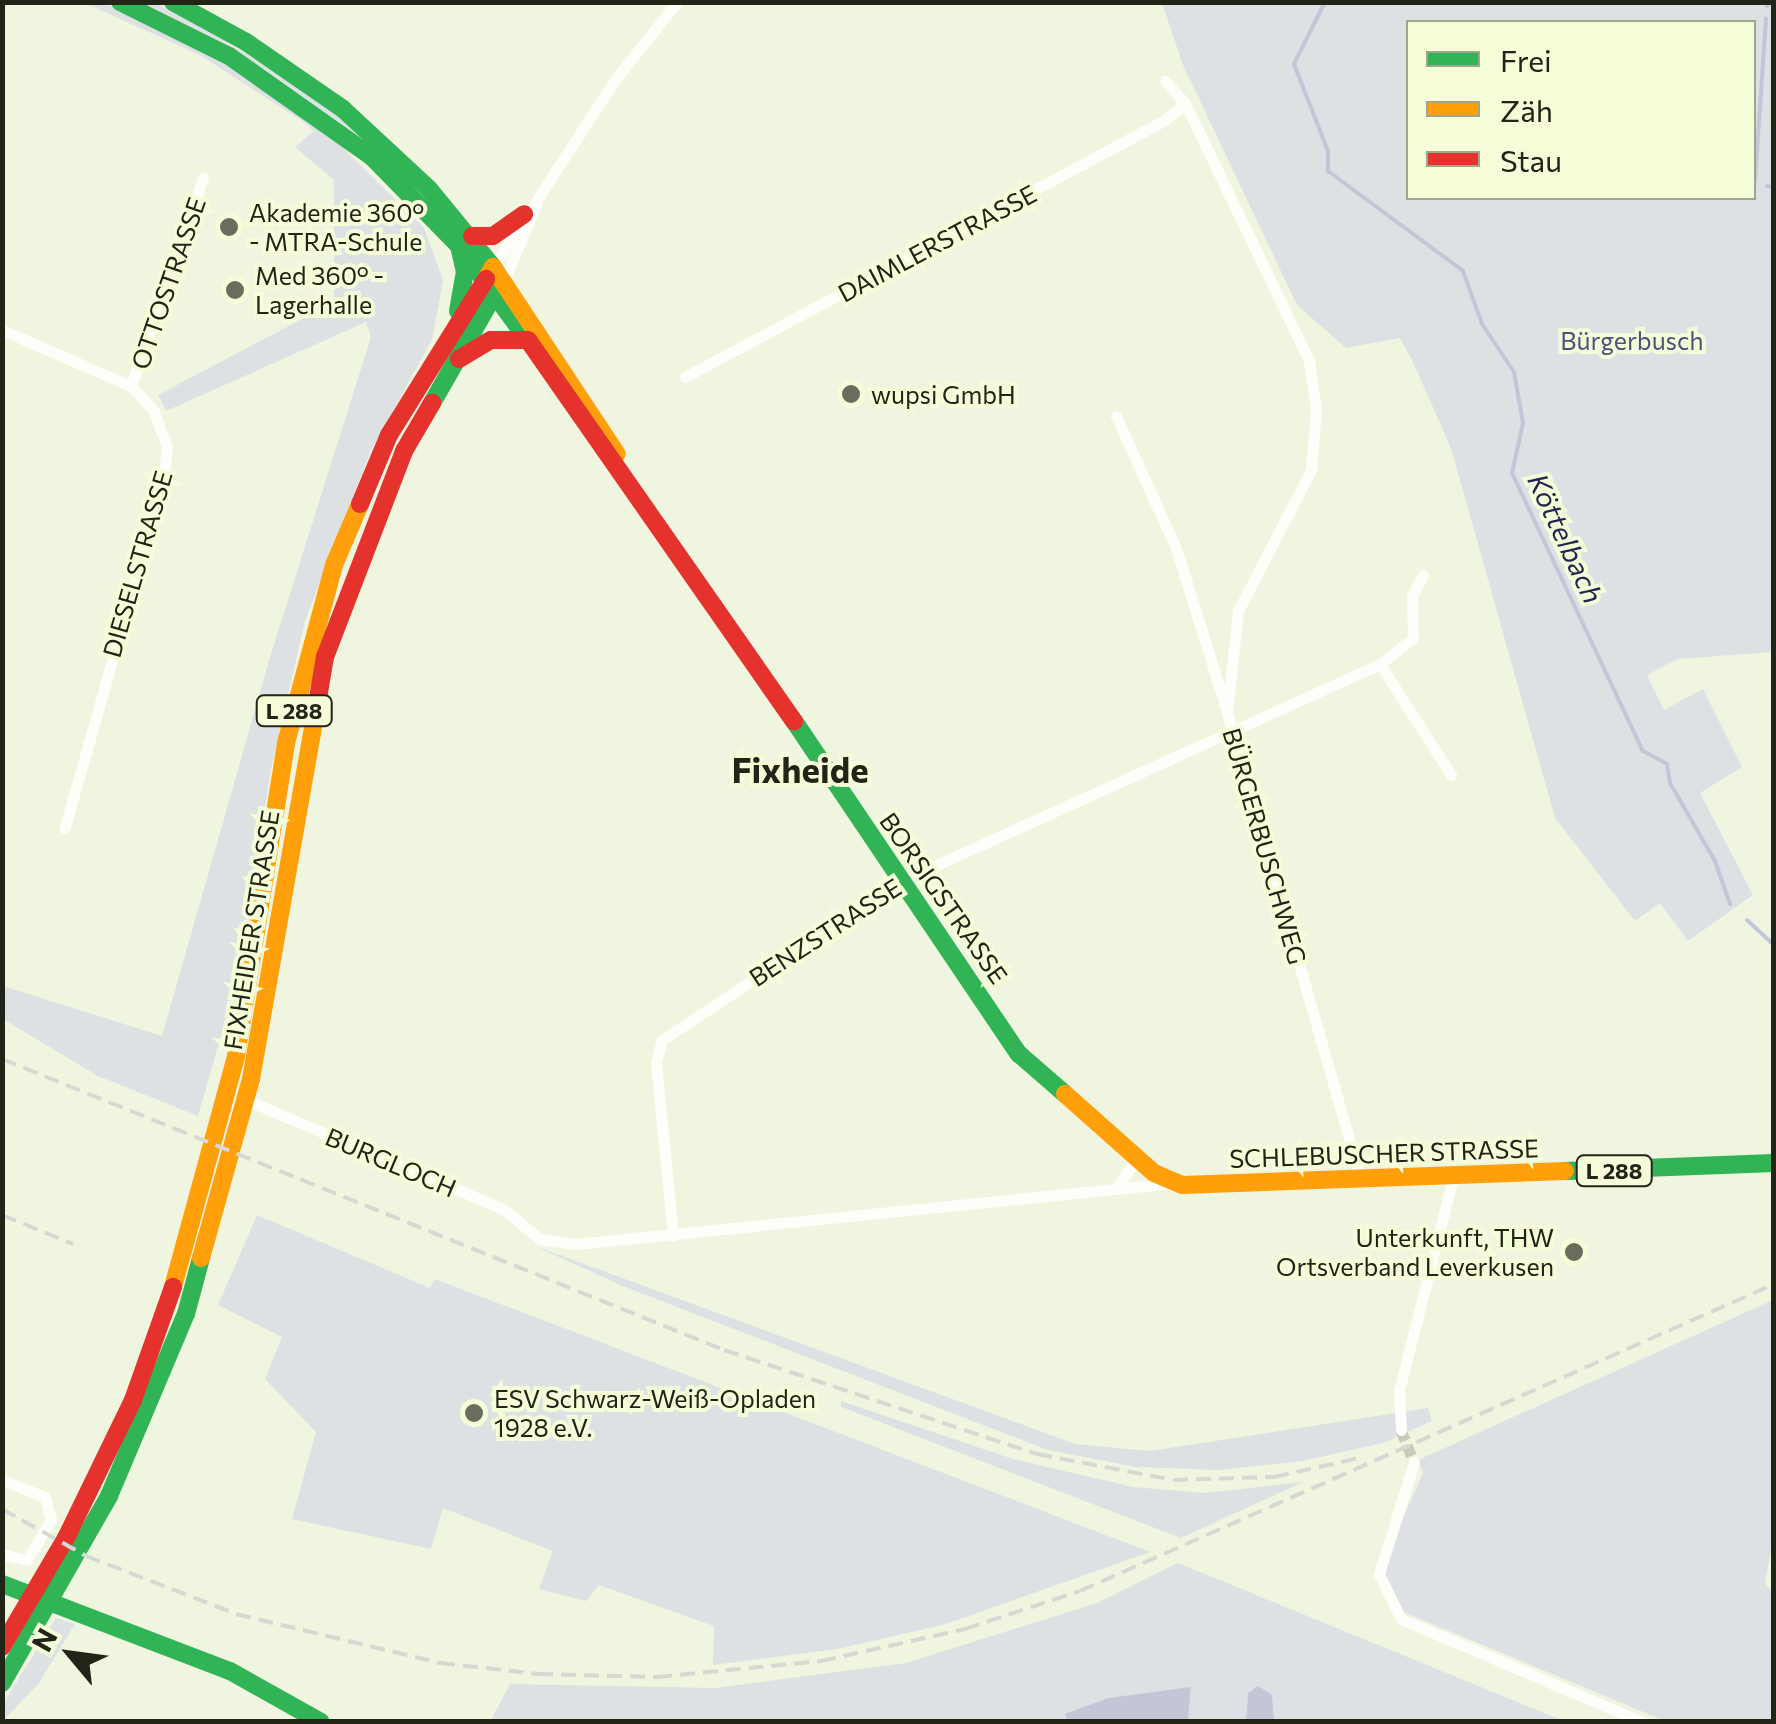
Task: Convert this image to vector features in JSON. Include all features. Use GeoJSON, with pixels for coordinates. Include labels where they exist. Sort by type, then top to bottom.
{"type":"FeatureCollection","features":[{"type":"Feature","properties":{"kind":"main road"},"geometry":{"type":"LineString","coordinates":[[120,2],[278,86],[371,156],[466,241]]}},
{"type":"Feature","properties":{"kind":"main road"},"geometry":{"type":"LineString","coordinates":[[172,2],[246,42],[343,109],[466,241],[602,422],[616,464]]}},
{"type":"Feature","properties":{"kind":"main road"},"geometry":{"type":"LineString","coordinates":[[466,241],[492,236],[524,214]]}},
{"type":"Feature","properties":{"kind":"main road","name":"L 288"},"geometry":{"type":"LineString","coordinates":[[453,323],[465,284],[466,241]]}},
{"type":"Feature","properties":{"kind":"main road"},"geometry":{"type":"LineString","coordinates":[[497,285],[528,340],[616,464]]}},
{"type":"Feature","properties":{"kind":"main road","name":"FIXHEIDER STRASSE"},"geometry":{"type":"LineString","coordinates":[[205,1224],[286,743],[308,648],[365,488],[453,323],[497,285]]}},
{"type":"Feature","properties":{"kind":"main road","name":"FIXHEIDER STRASSE"},"geometry":{"type":"LineString","coordinates":[[2,1683],[49,1588],[70,1570],[75,1541],[205,1224],[251,1079],[325,657],[375,517],[452,364],[497,285]]}},
{"type":"Feature","properties":{"kind":"main road"},"geometry":{"type":"LineString","coordinates":[[452,364],[491,340],[528,340]]}},
{"type":"Feature","properties":{"kind":"main road","name":"BORSIGSTRASSE"},"geometry":{"type":"LineString","coordinates":[[616,464],[902,881],[966,966],[1019,1054],[1136,1160],[1173,1183]]}},
{"type":"Feature","properties":{"kind":"main road","name":"SCHLEBUSCHER STRASSE"},"geometry":{"type":"LineString","coordinates":[[1173,1183],[1774,1163]]}},
{"type":"Feature","properties":{"kind":"main road","name":"FIXHEIDER STRASSE"},"geometry":{"type":"LineString","coordinates":[[49,1588],[53,1560],[75,1541]]}},
{"type":"Feature","properties":{"kind":"main road"},"geometry":{"type":"LineString","coordinates":[[2,1584],[230,1670],[321,1722]]}},
{"type":"Feature","properties":{"kind":"main road","name":"FIXHEIDER STRASSE"},"geometry":{"type":"LineString","coordinates":[[2,1647],[35,1612]]}},
{"type":"Feature","properties":{"kind":"street","name":"FIXHEIDER STRASSE"},"geometry":{"type":"LineString","coordinates":[[497,285],[524,214],[677,2]]}},
{"type":"Feature","properties":{"kind":"street","name":"BÜRGERBUSCHWEG"},"geometry":{"type":"LineString","coordinates":[[1165,81],[1185,103],[1308,360],[1316,409],[1306,488],[1238,611],[1227,713],[1360,1179]]}},
{"type":"Feature","properties":{"kind":"street","name":"DAIMLERSTRASSE"},"geometry":{"type":"LineString","coordinates":[[685,377],[1165,120],[1185,103]]}},
{"type":"Feature","properties":{"kind":"street","name":"OTTOSTRASSE"},"geometry":{"type":"LineString","coordinates":[[131,386],[203,178]]}},
{"type":"Feature","properties":{"kind":"street","name":"FIXHEIDER STRASSE"},"geometry":{"type":"LineString","coordinates":[[497,285],[544,185]]}},
{"type":"Feature","properties":{"kind":"street"},"geometry":{"type":"LineString","coordinates":[[2,330],[131,386]]}},
{"type":"Feature","properties":{"kind":"street","name":"DIESELSTRASSE"},"geometry":{"type":"LineString","coordinates":[[65,828],[167,462],[159,420],[131,386]]}},
{"type":"Feature","properties":{"kind":"street"},"geometry":{"type":"LineString","coordinates":[[1116,416],[1176,548],[1227,713]]}},
{"type":"Feature","properties":{"kind":"street"},"geometry":{"type":"LineString","coordinates":[[1422,575],[1412,595],[1413,638],[1380,664],[1451,775]]}},
{"type":"Feature","properties":{"kind":"street","name":"BENZSTRASSE"},"geometry":{"type":"LineString","coordinates":[[673,1236],[656,1062],[662,1040],[902,881],[1380,664]]}},
{"type":"Feature","properties":{"kind":"street","name":"BURGLOCH"},"geometry":{"type":"LineString","coordinates":[[236,1095],[502,1209],[540,1238]]}},
{"type":"Feature","properties":{"kind":"street"},"geometry":{"type":"LineString","coordinates":[[1117,1187],[1136,1160]]}},
{"type":"Feature","properties":{"kind":"street"},"geometry":{"type":"LineString","coordinates":[[1401,1430],[1398,1391],[1454,1174]]}},
{"type":"Feature","properties":{"kind":"street","name":"SCHLEBUSCHER STRASSE"},"geometry":{"type":"LineString","coordinates":[[540,1238],[592,1244],[1173,1183]]}},
{"type":"Feature","properties":{"kind":"street"},"geometry":{"type":"LineString","coordinates":[[1414,1462],[1380,1574],[1400,1620],[1643,1722]]}},
{"type":"Feature","properties":{"kind":"street"},"geometry":{"type":"LineString","coordinates":[[2,1480],[45,1497],[49,1524],[33,1554],[19,1562],[2,1554]]}},
{"type":"Feature","properties":{"kind":"green space"},"geometry":{"type":"Polygon","coordinates":[[[85,3],[103,3],[147,21],[231,64],[329,134],[424,228],[443,280],[432,340],[371,450],[305,621],[271,769],[238,976],[198,1116],[98,1076],[3,1019],[3,986],[162,1036],[271,654],[371,337],[366,322],[166,411],[158,395],[334,302],[334,180],[295,147],[314,131],[302,121],[200,55],[85,3]]]}},
{"type":"Feature","properties":{"kind":"green space"},"geometry":{"type":"Polygon","coordinates":[[[137,3],[154,3],[189,19],[316,97],[401,170],[436,210],[360,137],[263,68],[137,3]]]}},
{"type":"Feature","properties":{"kind":"green space","name":"Bürgerbusch"},"geometry":{"type":"Polygon","coordinates":[[[1162,3],[1773,3],[1773,652],[1678,659],[1647,675],[1664,710],[1703,689],[1742,767],[1700,793],[1753,895],[1688,941],[1660,903],[1635,921],[1555,818],[1451,448],[1400,338],[1346,348],[1297,305],[1183,65],[1162,3]]]}},
{"type":"Feature","properties":{"kind":"green space","name":"ESV Schwarz-Weiß-Opladen 1928 e.V."},"geometry":{"type":"Polygon","coordinates":[[[257,1215],[430,1288],[435,1279],[1150,1552],[946,1624],[837,1649],[713,1665],[714,1626],[599,1585],[586,1601],[539,1589],[553,1551],[443,1508],[431,1549],[292,1519],[316,1432],[265,1379],[282,1337],[218,1305],[257,1215]]]}},
{"type":"Feature","properties":{"kind":"green space"},"geometry":{"type":"Polygon","coordinates":[[[535,1246],[1075,1444],[1150,1451],[1428,1408],[1432,1421],[1383,1443],[1302,1461],[1219,1470],[1136,1467],[1048,1450],[625,1287],[535,1246]]]}},
{"type":"Feature","properties":{"kind":"green space"},"geometry":{"type":"Polygon","coordinates":[[[1773,1300],[1773,1539],[1765,1583],[1773,1593],[1773,1721],[1665,1721],[1401,1611],[1385,1577],[1389,1549],[1423,1473],[1418,1460],[1773,1300]]]}},
{"type":"Feature","properties":{"kind":"green space"},"geometry":{"type":"Polygon","coordinates":[[[841,1401],[1013,1459],[1133,1487],[1204,1493],[1303,1482],[1181,1538],[841,1407],[841,1401]]]}},
{"type":"Feature","properties":{"kind":"green space"},"geometry":{"type":"Polygon","coordinates":[[[1178,1563],[1564,1721],[1274,1721],[1248,1693],[1246,1722],[1188,1721],[1191,1688],[1108,1698],[1066,1714],[1068,1722],[490,1722],[510,1684],[715,1688],[906,1663],[1097,1603],[1178,1563]]]}},
{"type":"Feature","properties":{"kind":"green space"},"geometry":{"type":"Polygon","coordinates":[[[56,1618],[75,1624],[39,1683],[3,1721],[3,1704],[56,1618]]]}},
{"type":"Feature","properties":{"kind":"water"},"geometry":{"type":"Polygon","coordinates":[[[1258,1686],[1272,1695],[1274,1721],[1246,1721],[1248,1693],[1258,1686]]]}},
{"type":"Feature","properties":{"kind":"water"},"geometry":{"type":"Polygon","coordinates":[[[1191,1687],[1188,1721],[1068,1721],[1065,1714],[1108,1698],[1191,1687]]]}},
{"type":"Feature","properties":{"kind":"waterway","name":"Köttelbach"},"geometry":{"type":"LineString","coordinates":[[1325,2],[1294,64],[1328,151],[1328,171],[1463,271],[1482,324],[1514,372],[1523,423],[1512,473],[1643,751],[1667,764],[1670,783],[1715,861],[1730,904]]}},
{"type":"Feature","properties":{"kind":"waterway"},"geometry":{"type":"LineString","coordinates":[[1767,6],[1768,2]]}},
{"type":"Feature","properties":{"kind":"waterway"},"geometry":{"type":"LineString","coordinates":[[1756,165],[1766,18]]}},
{"type":"Feature","properties":{"kind":"waterway"},"geometry":{"type":"LineString","coordinates":[[1767,186],[1774,187]]}},
{"type":"Feature","properties":{"kind":"waterway","name":"Köttelbach"},"geometry":{"type":"LineString","coordinates":[[1747,920],[1774,945]]}},
{"type":"Feature","properties":{"kind":"tunnel"},"geometry":{"type":"LineString","coordinates":[[1401,1430],[1414,1462]]}},
{"type":"Feature","properties":{"kind":"railway"},"geometry":{"type":"LineString","coordinates":[[2,1059],[724,1350],[1037,1454],[1173,1480],[1274,1477],[1359,1458]]}},
{"type":"Feature","properties":{"kind":"railway"},"geometry":{"type":"LineString","coordinates":[[2,1215],[73,1244]]}},
{"type":"Feature","properties":{"kind":"railway"},"geometry":{"type":"LineString","coordinates":[[2,1509],[86,1556],[236,1614],[440,1663],[538,1674],[657,1677],[821,1661],[965,1629],[1080,1591],[1774,1284]]}},
{"type":"Feature","properties":{"kind":"traffic: fast"},"geometry":{"type":"LineString","coordinates":[[120,2],[229,56],[371,156],[459,246],[528,340]]}},
{"type":"Feature","properties":{"kind":"traffic: fast"},"geometry":{"type":"LineString","coordinates":[[173,2],[246,42],[343,109],[429,189],[493,267]]}},
{"type":"Feature","properties":{"kind":"traffic: fast"},"geometry":{"type":"LineString","coordinates":[[458,311],[465,272],[459,246]]}},
{"type":"Feature","properties":{"kind":"traffic: fast"},"geometry":{"type":"LineString","coordinates":[[432,403],[495,293]]}},
{"type":"Feature","properties":{"kind":"traffic: fast"},"geometry":{"type":"LineString","coordinates":[[794,721],[1019,1054],[1065,1094]]}},
{"type":"Feature","properties":{"kind":"traffic: fast"},"geometry":{"type":"LineString","coordinates":[[1565,1171],[1774,1163]]}},
{"type":"Feature","properties":{"kind":"traffic: fast"},"geometry":{"type":"LineString","coordinates":[[2,1683],[109,1496],[186,1314],[201,1258]]}},
{"type":"Feature","properties":{"kind":"traffic: fast"},"geometry":{"type":"LineString","coordinates":[[2,1584],[230,1671],[321,1722]]}},
{"type":"Feature","properties":{"kind":"traffic: slow"},"geometry":{"type":"LineString","coordinates":[[486,279],[493,267],[617,454]]}},
{"type":"Feature","properties":{"kind":"traffic: slow"},"geometry":{"type":"LineString","coordinates":[[173,1287],[236,1056],[286,743],[334,565],[360,504]]}},
{"type":"Feature","properties":{"kind":"traffic: slow"},"geometry":{"type":"LineString","coordinates":[[201,1258],[251,1079],[316,710]]}},
{"type":"Feature","properties":{"kind":"traffic: slow"},"geometry":{"type":"LineString","coordinates":[[1065,1094],[1154,1173],[1182,1185],[1565,1171]]}},
{"type":"Feature","properties":{"kind":"traffic: jam"},"geometry":{"type":"LineString","coordinates":[[472,236],[493,236],[524,214]]}},
{"type":"Feature","properties":{"kind":"traffic: jam"},"geometry":{"type":"LineString","coordinates":[[360,504],[389,435],[486,279]]}},
{"type":"Feature","properties":{"kind":"traffic: jam"},"geometry":{"type":"LineString","coordinates":[[459,359],[491,340],[528,340]]}},
{"type":"Feature","properties":{"kind":"traffic: jam"},"geometry":{"type":"LineString","coordinates":[[528,340],[794,721]]}},
{"type":"Feature","properties":{"kind":"traffic: jam"},"geometry":{"type":"LineString","coordinates":[[316,710],[325,657],[404,451],[432,403]]}},
{"type":"Feature","properties":{"kind":"traffic: jam"},"geometry":{"type":"LineString","coordinates":[[2,1647],[67,1536],[133,1400],[173,1287]]}},
{"type":"Feature","properties":{"kind":"place","name":"Akademie 360° - MTRA-Schule"},"geometry":{"type":"Point","coordinates":[229,227]}},
{"type":"Feature","properties":{"kind":"place","name":"Med 360° - Lagerhalle"},"geometry":{"type":"Point","coordinates":[235,290]}},
{"type":"Feature","properties":{"kind":"place","name":"wupsi GmbH"},"geometry":{"type":"Point","coordinates":[851,394]}},
{"type":"Feature","properties":{"kind":"place","name":"Unterkunft, THW Ortsverband Leverkusen"},"geometry":{"type":"Point","coordinates":[1574,1252]}},
{"type":"Feature","properties":{"kind":"place","name":"ESV Schwarz-Weiß-Opladen 1928 e.V."},"geometry":{"type":"Point","coordinates":[474,1413]}},
{"type":"Feature","properties":{"kind":"district","name":"Fixheide"},"geometry":{"type":"Point","coordinates":[800,769]}}]}
